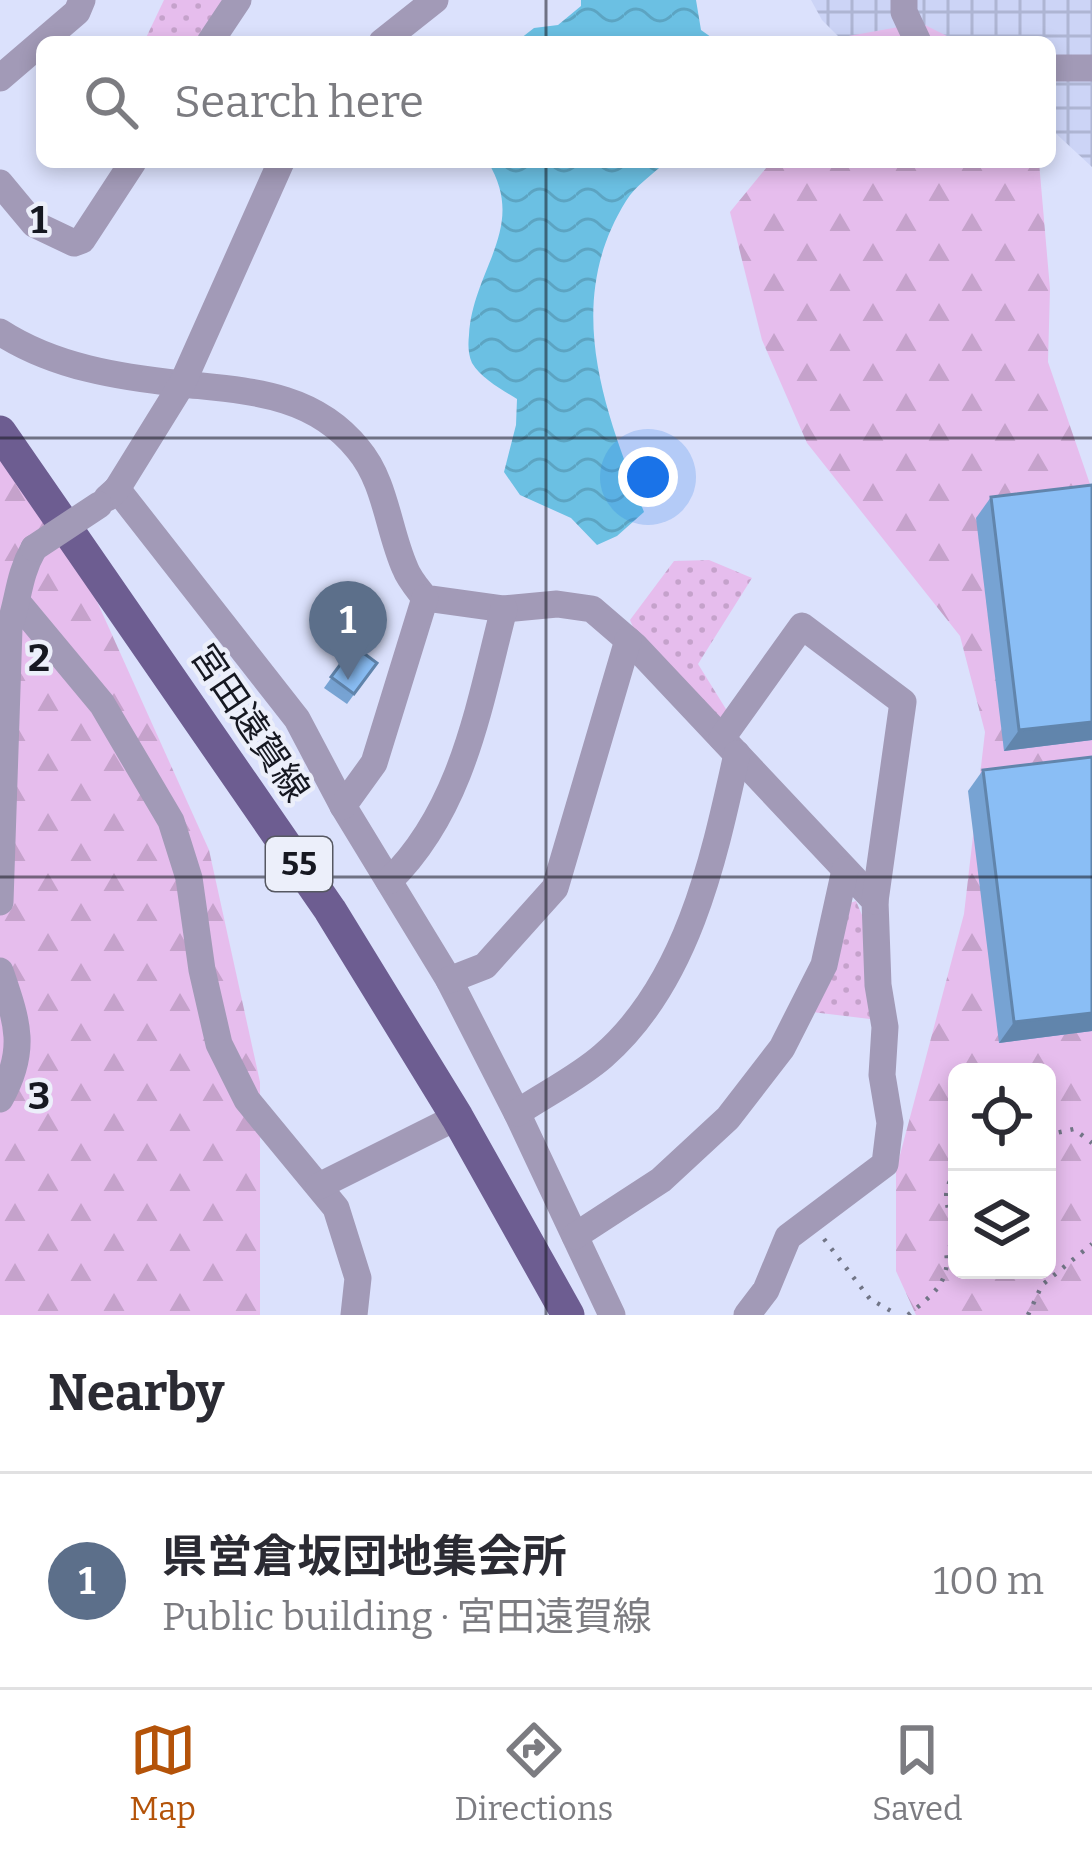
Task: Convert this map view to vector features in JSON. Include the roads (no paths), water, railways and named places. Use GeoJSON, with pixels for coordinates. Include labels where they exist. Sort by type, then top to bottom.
{"type":"FeatureCollection","features":[{"type":"Feature","properties":{"kind":"main road","name":"宮田遠賀線"},"geometry":{"type":"LineString","coordinates":[[0,432],[318,893],[457,1117],[568,1315]]}},
{"type":"Feature","properties":{"kind":"street"},"geometry":{"type":"LineString","coordinates":[[48,36],[76,12],[82,0]]}},
{"type":"Feature","properties":{"kind":"street"},"geometry":{"type":"LineString","coordinates":[[216,36],[238,0]]}},
{"type":"Feature","properties":{"kind":"street"},"geometry":{"type":"LineString","coordinates":[[390,36],[435,0]]}},
{"type":"Feature","properties":{"kind":"street"},"geometry":{"type":"LineString","coordinates":[[904,0],[915,36]]}},
{"type":"Feature","properties":{"kind":"street"},"geometry":{"type":"LineString","coordinates":[[0,78],[36,47]]}},
{"type":"Feature","properties":{"kind":"street"},"geometry":{"type":"LineString","coordinates":[[1056,68],[1092,68]]}},
{"type":"Feature","properties":{"kind":"street"},"geometry":{"type":"LineString","coordinates":[[0,183],[34,224],[74,243],[82,240],[129,168]]}},
{"type":"Feature","properties":{"kind":"street"},"geometry":{"type":"LineString","coordinates":[[0,902],[9,628],[18,603],[19,574],[34,548],[108,497],[182,384],[278,168]]}},
{"type":"Feature","properties":{"kind":"street"},"geometry":{"type":"LineString","coordinates":[[0,332],[34,354],[91,369],[277,395],[328,421],[359,450],[379,487],[406,572],[425,598],[504,609],[557,604],[592,609],[628,640],[875,902]]}},
{"type":"Feature","properties":{"kind":"street"},"geometry":{"type":"LineString","coordinates":[[108,497],[297,719],[343,806],[449,980],[518,1113],[612,1315]]}},
{"type":"Feature","properties":{"kind":"street"},"geometry":{"type":"LineString","coordinates":[[343,806],[374,763],[425,598]]}},
{"type":"Feature","properties":{"kind":"street"},"geometry":{"type":"LineString","coordinates":[[18,603],[102,704],[171,820],[189,878],[219,1044],[248,1100],[336,1208],[358,1278],[354,1315]]}},
{"type":"Feature","properties":{"kind":"street"},"geometry":{"type":"LineString","coordinates":[[389,881],[416,854],[445,808],[465,757],[504,609]]}},
{"type":"Feature","properties":{"kind":"street"},"geometry":{"type":"LineString","coordinates":[[518,1113],[604,1055],[645,1007],[675,959],[717,846],[729,746],[802,626],[903,702],[875,902],[878,985],[885,1027],[882,1075],[890,1123],[885,1165],[788,1237],[766,1289],[747,1315]]}},
{"type":"Feature","properties":{"kind":"street"},"geometry":{"type":"LineString","coordinates":[[449,980],[485,966],[555,888],[628,640]]}},
{"type":"Feature","properties":{"kind":"street"},"geometry":{"type":"LineString","coordinates":[[575,1236],[661,1180],[728,1118],[782,1048],[824,965],[845,870]]}},
{"type":"Feature","properties":{"kind":"street"},"geometry":{"type":"LineString","coordinates":[[0,971],[20,1027],[17,1055],[0,1099]]}},
{"type":"Feature","properties":{"kind":"street"},"geometry":{"type":"LineString","coordinates":[[320,1186],[457,1117]]}},
{"type":"Feature","properties":{"kind":"water"},"geometry":{"type":"Polygon","coordinates":[[[581,0],[696,0],[701,30],[710,36],[524,36],[534,28],[558,25],[581,6],[581,0]]]}},
{"type":"Feature","properties":{"kind":"water"},"geometry":{"type":"Polygon","coordinates":[[[491,168],[659,168],[626,201],[607,240],[596,279],[593,318],[604,396],[644,512],[617,536],[597,545],[571,518],[520,495],[504,472],[517,399],[486,379],[471,360],[468,342],[473,311],[501,228],[499,186],[491,168]]]}},
{"type":"Feature","properties":{"kind":"place","name":"県営倉坂団地集会所"},"geometry":{"type":"Point","coordinates":[348,680]}}]}
